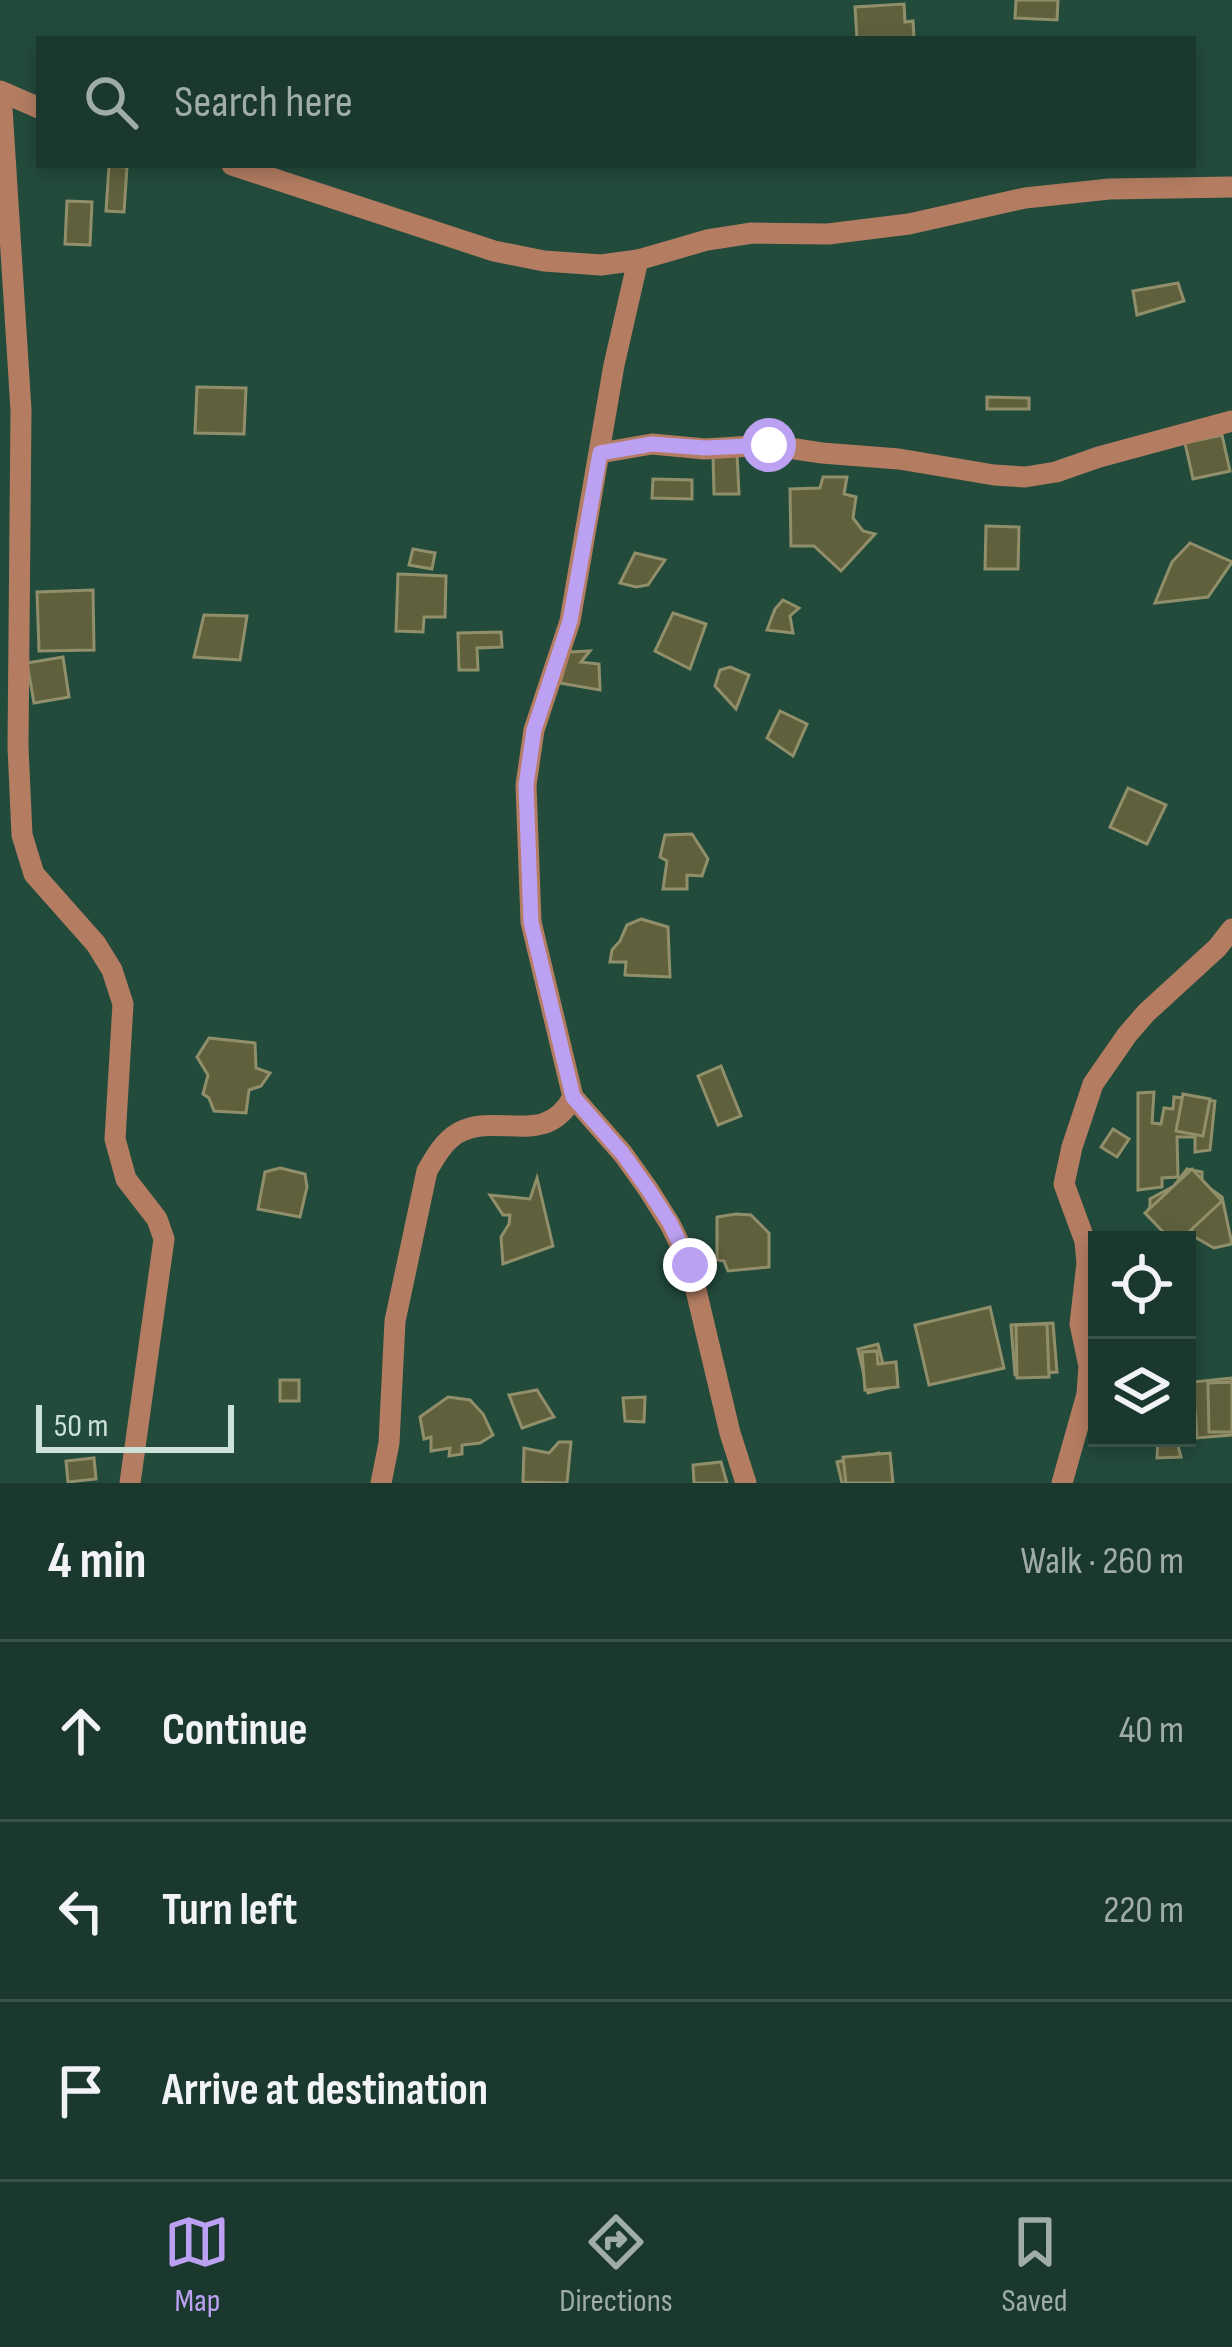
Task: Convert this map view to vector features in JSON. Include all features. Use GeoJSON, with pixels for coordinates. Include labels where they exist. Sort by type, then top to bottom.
{"type":"FeatureCollection","features":[{"type":"Feature","properties":{"kind":"street"},"geometry":{"type":"LineString","coordinates":[[36,107],[1,91],[20,410],[22,836],[34,874],[96,944],[112,970],[123,1004],[115,1139],[126,1179],[158,1219],[164,1239],[130,1483]]}},
{"type":"Feature","properties":{"kind":"street"},"geometry":{"type":"LineString","coordinates":[[241,168],[494,251],[601,265],[638,260],[707,240],[909,224],[1025,198],[1109,189],[1232,187]]}},
{"type":"Feature","properties":{"kind":"street"},"geometry":{"type":"LineString","coordinates":[[638,260],[614,364],[570,621],[534,730],[526,785],[531,922],[573,1097],[648,1189],[690,1265],[746,1483]]}},
{"type":"Feature","properties":{"kind":"street"},"geometry":{"type":"LineString","coordinates":[[600,453],[652,444],[759,445],[1025,477],[1232,421]]}},
{"type":"Feature","properties":{"kind":"street"},"geometry":{"type":"LineString","coordinates":[[1062,1483],[1088,1394],[1089,1366],[1080,1324],[1085,1241],[1064,1184],[1072,1147],[1093,1084],[1127,1035],[1232,929]]}},
{"type":"Feature","properties":{"kind":"street"},"geometry":{"type":"LineString","coordinates":[[381,1483],[389,1443],[395,1321],[428,1171],[438,1151],[458,1133],[554,1121],[573,1097]]}},
{"type":"Feature","properties":{"kind":"building"},"geometry":{"type":"Polygon","coordinates":[[[1016,0],[1058,0],[1057,20],[1015,18],[1016,0]]]}},
{"type":"Feature","properties":{"kind":"building"},"geometry":{"type":"Polygon","coordinates":[[[904,4],[905,22],[913,21],[914,36],[857,36],[855,7],[904,4]]]}},
{"type":"Feature","properties":{"kind":"building"},"geometry":{"type":"Polygon","coordinates":[[[109,168],[127,168],[124,212],[106,211],[109,168]]]}},
{"type":"Feature","properties":{"kind":"building"},"geometry":{"type":"Polygon","coordinates":[[[67,201],[92,202],[90,245],[65,244],[67,201]]]}},
{"type":"Feature","properties":{"kind":"building"},"geometry":{"type":"Polygon","coordinates":[[[1178,283],[1184,301],[1137,315],[1133,291],[1178,283]]]}},
{"type":"Feature","properties":{"kind":"building"},"geometry":{"type":"Polygon","coordinates":[[[197,387],[246,388],[244,434],[195,433],[197,387]]]}},
{"type":"Feature","properties":{"kind":"building"},"geometry":{"type":"Polygon","coordinates":[[[987,397],[1029,398],[1029,409],[987,409],[987,397]]]}},
{"type":"Feature","properties":{"kind":"building"},"geometry":{"type":"Polygon","coordinates":[[[1222,435],[1230,471],[1193,479],[1185,443],[1222,435]]]}},
{"type":"Feature","properties":{"kind":"building"},"geometry":{"type":"Polygon","coordinates":[[[737,453],[739,494],[714,494],[713,454],[737,453]]]}},
{"type":"Feature","properties":{"kind":"building"},"geometry":{"type":"Polygon","coordinates":[[[823,477],[847,477],[844,494],[856,497],[853,518],[863,531],[875,534],[841,571],[814,546],[791,546],[790,489],[820,488],[823,477]]]}},
{"type":"Feature","properties":{"kind":"building"},"geometry":{"type":"Polygon","coordinates":[[[653,479],[692,480],[692,499],[652,498],[653,479]]]}},
{"type":"Feature","properties":{"kind":"building"},"geometry":{"type":"Polygon","coordinates":[[[986,526],[1019,527],[1018,569],[985,569],[986,526]]]}},
{"type":"Feature","properties":{"kind":"building"},"geometry":{"type":"Polygon","coordinates":[[[1190,543],[1232,562],[1208,597],[1155,603],[1172,562],[1190,543]]]}},
{"type":"Feature","properties":{"kind":"building"},"geometry":{"type":"Polygon","coordinates":[[[413,549],[435,553],[432,569],[409,565],[413,549]]]}},
{"type":"Feature","properties":{"kind":"building"},"geometry":{"type":"Polygon","coordinates":[[[635,553],[665,560],[648,585],[620,583],[635,553]]]}},
{"type":"Feature","properties":{"kind":"building"},"geometry":{"type":"Polygon","coordinates":[[[398,574],[446,576],[445,617],[424,617],[423,632],[396,631],[398,574]]]}},
{"type":"Feature","properties":{"kind":"building"},"geometry":{"type":"Polygon","coordinates":[[[93,590],[94,650],[39,651],[37,592],[93,590]]]}},
{"type":"Feature","properties":{"kind":"building"},"geometry":{"type":"Polygon","coordinates":[[[783,600],[799,608],[790,616],[793,633],[767,630],[783,600]]]}},
{"type":"Feature","properties":{"kind":"building"},"geometry":{"type":"Polygon","coordinates":[[[673,613],[706,624],[690,669],[655,651],[673,613]]]}},
{"type":"Feature","properties":{"kind":"building"},"geometry":{"type":"Polygon","coordinates":[[[204,615],[247,616],[240,660],[194,657],[204,615]]]}},
{"type":"Feature","properties":{"kind":"building"},"geometry":{"type":"Polygon","coordinates":[[[501,632],[502,647],[477,648],[478,670],[459,670],[458,633],[501,632]]]}},
{"type":"Feature","properties":{"kind":"building"},"geometry":{"type":"Polygon","coordinates":[[[590,651],[581,662],[599,664],[600,690],[560,683],[569,652],[590,651]]]}},
{"type":"Feature","properties":{"kind":"building"},"geometry":{"type":"Polygon","coordinates":[[[63,657],[69,697],[34,703],[27,663],[63,657]]]}},
{"type":"Feature","properties":{"kind":"building"},"geometry":{"type":"Polygon","coordinates":[[[730,667],[749,675],[736,709],[715,686],[720,670],[730,667]]]}},
{"type":"Feature","properties":{"kind":"building"},"geometry":{"type":"Polygon","coordinates":[[[780,711],[807,724],[793,756],[767,738],[780,711]]]}},
{"type":"Feature","properties":{"kind":"building"},"geometry":{"type":"Polygon","coordinates":[[[1128,788],[1166,805],[1147,844],[1110,827],[1128,788]]]}},
{"type":"Feature","properties":{"kind":"building"},"geometry":{"type":"Polygon","coordinates":[[[692,834],[708,859],[702,876],[687,875],[687,889],[663,889],[667,861],[660,857],[665,835],[692,834]]]}},
{"type":"Feature","properties":{"kind":"building"},"geometry":{"type":"Polygon","coordinates":[[[641,919],[668,927],[670,977],[625,975],[626,962],[610,962],[627,925],[641,919]]]}},
{"type":"Feature","properties":{"kind":"building"},"geometry":{"type":"Polygon","coordinates":[[[209,1038],[255,1043],[256,1068],[270,1073],[261,1086],[249,1090],[246,1113],[214,1111],[203,1094],[208,1075],[197,1057],[209,1038]]]}},
{"type":"Feature","properties":{"kind":"building"},"geometry":{"type":"Polygon","coordinates":[[[721,1066],[741,1116],[718,1125],[698,1076],[721,1066]]]}},
{"type":"Feature","properties":{"kind":"building"},"geometry":{"type":"Polygon","coordinates":[[[1154,1092],[1152,1123],[1161,1124],[1164,1108],[1173,1109],[1174,1097],[1215,1101],[1210,1150],[1195,1152],[1195,1137],[1177,1137],[1178,1177],[1162,1178],[1162,1187],[1138,1190],[1138,1093],[1154,1092]]]}},
{"type":"Feature","properties":{"kind":"building"},"geometry":{"type":"Polygon","coordinates":[[[1183,1094],[1210,1099],[1203,1136],[1176,1131],[1183,1094]]]}},
{"type":"Feature","properties":{"kind":"building"},"geometry":{"type":"Polygon","coordinates":[[[1113,1129],[1129,1139],[1117,1157],[1101,1147],[1113,1129]]]}},
{"type":"Feature","properties":{"kind":"building"},"geometry":{"type":"Polygon","coordinates":[[[280,1168],[305,1174],[300,1217],[258,1209],[265,1172],[280,1168]]]}},
{"type":"Feature","properties":{"kind":"building"},"geometry":{"type":"Polygon","coordinates":[[[1187,1169],[1202,1172],[1202,1183],[1222,1197],[1232,1244],[1214,1248],[1196,1238],[1190,1222],[1157,1220],[1146,1213],[1150,1199],[1174,1186],[1187,1169]]]}},
{"type":"Feature","properties":{"kind":"building"},"geometry":{"type":"Polygon","coordinates":[[[1192,1169],[1222,1201],[1190,1231],[1162,1231],[1145,1213],[1192,1169]]]}},
{"type":"Feature","properties":{"kind":"building"},"geometry":{"type":"Polygon","coordinates":[[[537,1178],[553,1246],[503,1264],[501,1237],[510,1215],[503,1215],[490,1195],[530,1199],[537,1178]]]}},
{"type":"Feature","properties":{"kind":"building"},"geometry":{"type":"Polygon","coordinates":[[[751,1215],[769,1233],[769,1267],[728,1271],[724,1261],[717,1260],[717,1217],[751,1215]]]}},
{"type":"Feature","properties":{"kind":"building"},"geometry":{"type":"Polygon","coordinates":[[[990,1307],[1004,1368],[929,1385],[915,1325],[990,1307]]]}},
{"type":"Feature","properties":{"kind":"building"},"geometry":{"type":"Polygon","coordinates":[[[1053,1323],[1057,1372],[1015,1375],[1011,1325],[1053,1323]]]}},
{"type":"Feature","properties":{"kind":"building"},"geometry":{"type":"Polygon","coordinates":[[[1047,1324],[1049,1377],[1017,1378],[1016,1325],[1047,1324]]]}},
{"type":"Feature","properties":{"kind":"building"},"geometry":{"type":"Polygon","coordinates":[[[878,1344],[889,1388],[868,1393],[858,1349],[878,1344]]]}},
{"type":"Feature","properties":{"kind":"building"},"geometry":{"type":"Polygon","coordinates":[[[877,1351],[878,1364],[896,1362],[898,1387],[865,1390],[862,1352],[877,1351]]]}},
{"type":"Feature","properties":{"kind":"building"},"geometry":{"type":"Polygon","coordinates":[[[1232,1378],[1232,1435],[1197,1438],[1196,1382],[1232,1378]]]}},
{"type":"Feature","properties":{"kind":"building"},"geometry":{"type":"Polygon","coordinates":[[[280,1380],[299,1380],[299,1401],[280,1401],[280,1380]]]}},
{"type":"Feature","properties":{"kind":"building"},"geometry":{"type":"Polygon","coordinates":[[[1232,1382],[1232,1432],[1209,1432],[1208,1383],[1232,1382]]]}},
{"type":"Feature","properties":{"kind":"building"},"geometry":{"type":"Polygon","coordinates":[[[537,1390],[554,1417],[522,1428],[509,1395],[537,1390]]]}},
{"type":"Feature","properties":{"kind":"building"},"geometry":{"type":"Polygon","coordinates":[[[448,1397],[470,1400],[493,1435],[480,1443],[462,1445],[462,1454],[449,1456],[450,1448],[431,1451],[431,1437],[424,1439],[420,1417],[448,1397]]]}},
{"type":"Feature","properties":{"kind":"building"},"geometry":{"type":"Polygon","coordinates":[[[645,1397],[644,1422],[625,1421],[623,1398],[645,1397]]]}},
{"type":"Feature","properties":{"kind":"building"},"geometry":{"type":"Polygon","coordinates":[[[559,1442],[571,1442],[567,1483],[523,1482],[524,1448],[549,1453],[559,1442]]]}},
{"type":"Feature","properties":{"kind":"building"},"geometry":{"type":"Polygon","coordinates":[[[1158,1447],[1178,1447],[1181,1457],[1157,1458],[1158,1447]]]}},
{"type":"Feature","properties":{"kind":"building"},"geometry":{"type":"Polygon","coordinates":[[[879,1453],[884,1483],[842,1483],[837,1462],[879,1453]]]}},
{"type":"Feature","properties":{"kind":"building"},"geometry":{"type":"Polygon","coordinates":[[[890,1453],[893,1483],[846,1483],[843,1457],[890,1453]]]}},
{"type":"Feature","properties":{"kind":"building"},"geometry":{"type":"Polygon","coordinates":[[[94,1458],[96,1479],[68,1482],[66,1461],[94,1458]]]}},
{"type":"Feature","properties":{"kind":"building"},"geometry":{"type":"Polygon","coordinates":[[[721,1462],[727,1483],[694,1483],[693,1465],[721,1462]]]}},
{"type":"Feature","properties":{"kind":"route"},"geometry":{"type":"LineString","coordinates":[[690,1265],[648,1189],[573,1097],[531,922],[526,785],[534,730],[570,621],[600,453],[652,444],[769,445]]}}]}
